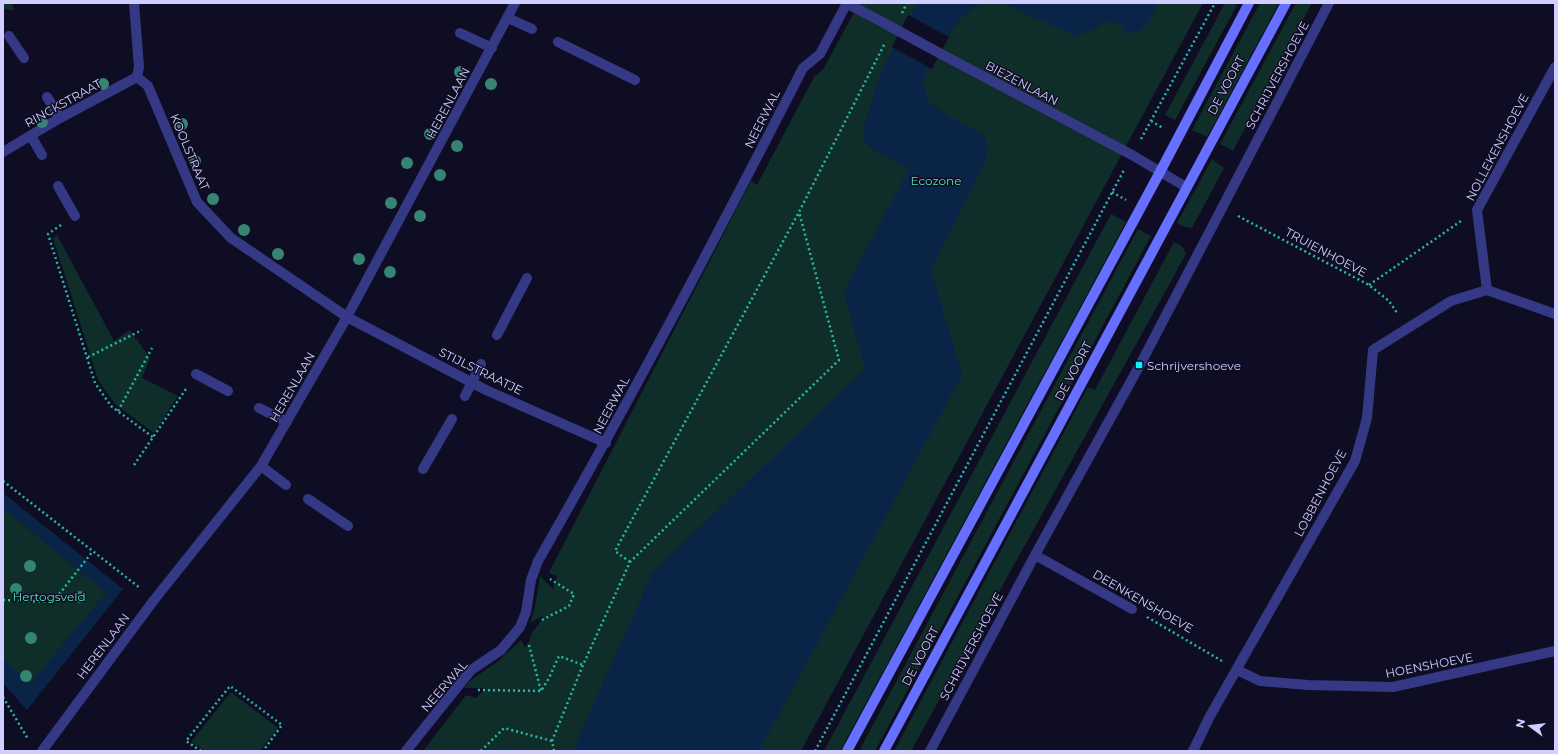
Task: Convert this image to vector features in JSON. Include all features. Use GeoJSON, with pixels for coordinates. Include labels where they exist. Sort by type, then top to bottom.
{"type":"FeatureCollection","features":[{"type":"Feature","properties":{"kind":"street"},"geometry":{"type":"LineString","coordinates":[[134,3],[139,68],[137,77]]}},
{"type":"Feature","properties":{"kind":"street","name":"HERENLAAN"},"geometry":{"type":"LineString","coordinates":[[42,751],[154,600],[261,466],[347,317],[515,3]]}},
{"type":"Feature","properties":{"kind":"street","name":"BIEZENLAAN"},"geometry":{"type":"LineString","coordinates":[[847,3],[1132,155],[1186,187]]}},
{"type":"Feature","properties":{"kind":"street","name":"NEERWAL"},"geometry":{"type":"LineString","coordinates":[[406,751],[471,670],[501,650],[520,626],[526,612],[534,569],[606,443],[804,68],[820,54],[847,3]]}},
{"type":"Feature","properties":{"kind":"street","name":"DE VOORT"},"geometry":{"type":"LineString","coordinates":[[847,751],[1160,172],[1249,3]]}},
{"type":"Feature","properties":{"kind":"street","name":"DE VOORT"},"geometry":{"type":"LineString","coordinates":[[884,751],[1286,3]]}},
{"type":"Feature","properties":{"kind":"street","name":"SCHRIJVERSHOEVE"},"geometry":{"type":"LineString","coordinates":[[930,751],[1223,208],[1329,3]]}},
{"type":"Feature","properties":{"kind":"street"},"geometry":{"type":"LineString","coordinates":[[508,18],[532,29]]}},
{"type":"Feature","properties":{"kind":"street"},"geometry":{"type":"LineString","coordinates":[[460,33],[492,48]]}},
{"type":"Feature","properties":{"kind":"street"},"geometry":{"type":"LineString","coordinates":[[9,36],[24,58]]}},
{"type":"Feature","properties":{"kind":"street"},"geometry":{"type":"LineString","coordinates":[[558,42],[635,80]]}},
{"type":"Feature","properties":{"kind":"street","name":"NOLLEKENSHOEVE"},"geometry":{"type":"LineString","coordinates":[[1487,290],[1477,210],[1555,67]]}},
{"type":"Feature","properties":{"kind":"street","name":"RINCKSTRAAT"},"geometry":{"type":"LineString","coordinates":[[3,152],[60,118],[137,77]]}},
{"type":"Feature","properties":{"kind":"street","name":"KOOLSTRAAT"},"geometry":{"type":"LineString","coordinates":[[137,77],[148,86],[197,202],[231,238],[347,317]]}},
{"type":"Feature","properties":{"kind":"street"},"geometry":{"type":"LineString","coordinates":[[47,97],[60,118]]}},
{"type":"Feature","properties":{"kind":"street"},"geometry":{"type":"LineString","coordinates":[[31,136],[42,155]]}},
{"type":"Feature","properties":{"kind":"street"},"geometry":{"type":"LineString","coordinates":[[58,186],[75,216]]}},
{"type":"Feature","properties":{"kind":"street"},"geometry":{"type":"LineString","coordinates":[[497,335],[527,278]]}},
{"type":"Feature","properties":{"kind":"street"},"geometry":{"type":"LineString","coordinates":[[1487,290],[1555,314]]}},
{"type":"Feature","properties":{"kind":"street","name":"LOBBENHOEVE"},"geometry":{"type":"LineString","coordinates":[[1193,751],[1210,716],[1237,670],[1259,628],[1355,461],[1367,418],[1373,350],[1451,301],[1487,290]]}},
{"type":"Feature","properties":{"kind":"street","name":"STIJLSTRAATJE"},"geometry":{"type":"LineString","coordinates":[[347,317],[472,382],[606,443]]}},
{"type":"Feature","properties":{"kind":"street"},"geometry":{"type":"LineString","coordinates":[[465,396],[481,364]]}},
{"type":"Feature","properties":{"kind":"street"},"geometry":{"type":"LineString","coordinates":[[196,374],[228,391]]}},
{"type":"Feature","properties":{"kind":"street"},"geometry":{"type":"LineString","coordinates":[[259,408],[287,422]]}},
{"type":"Feature","properties":{"kind":"street"},"geometry":{"type":"LineString","coordinates":[[423,469],[452,419]]}},
{"type":"Feature","properties":{"kind":"street"},"geometry":{"type":"LineString","coordinates":[[261,466],[286,485]]}},
{"type":"Feature","properties":{"kind":"street"},"geometry":{"type":"LineString","coordinates":[[308,500],[348,526]]}},
{"type":"Feature","properties":{"kind":"street","name":"DEENKENSHOEVE"},"geometry":{"type":"LineString","coordinates":[[1035,555],[1132,609]]}},
{"type":"Feature","properties":{"kind":"street","name":"HOENSHOEVE"},"geometry":{"type":"LineString","coordinates":[[1237,670],[1260,681],[1308,685],[1393,687],[1555,651]]}},
{"type":"Feature","properties":{"kind":"path"},"geometry":{"type":"LineString","coordinates":[[900,16],[907,3]]}},
{"type":"Feature","properties":{"kind":"path"},"geometry":{"type":"LineString","coordinates":[[815,751],[1132,155],[1215,3]]}},
{"type":"Feature","properties":{"kind":"path"},"geometry":{"type":"LineString","coordinates":[[630,562],[615,550],[799,212],[886,42]]}},
{"type":"Feature","properties":{"kind":"path","name":"TRUIENHOEVE"},"geometry":{"type":"LineString","coordinates":[[1223,208],[1369,285],[1389,300],[1408,329]]}},
{"type":"Feature","properties":{"kind":"path"},"geometry":{"type":"LineString","coordinates":[[1369,285],[1477,210]]}},
{"type":"Feature","properties":{"kind":"path"},"geometry":{"type":"LineString","coordinates":[[554,751],[552,741],[583,665],[630,562],[839,360],[799,212]]}},
{"type":"Feature","properties":{"kind":"path"},"geometry":{"type":"LineString","coordinates":[[75,216],[48,234],[95,383],[111,406],[154,438]]}},
{"type":"Feature","properties":{"kind":"path"},"geometry":{"type":"LineString","coordinates":[[88,358],[142,330]]}},
{"type":"Feature","properties":{"kind":"path"},"geometry":{"type":"LineString","coordinates":[[118,411],[152,348]]}},
{"type":"Feature","properties":{"kind":"path"},"geometry":{"type":"LineString","coordinates":[[134,465],[154,438],[196,374]]}},
{"type":"Feature","properties":{"kind":"path"},"geometry":{"type":"LineString","coordinates":[[3,481],[154,600]]}},
{"type":"Feature","properties":{"kind":"path"},"geometry":{"type":"LineString","coordinates":[[3,600],[53,602],[92,551]]}},
{"type":"Feature","properties":{"kind":"path"},"geometry":{"type":"LineString","coordinates":[[534,569],[574,594],[569,606],[533,625],[520,626],[527,638],[540,691]]}},
{"type":"Feature","properties":{"kind":"path","name":"DEENKENSHOEVE"},"geometry":{"type":"LineString","coordinates":[[1132,609],[1237,670]]}},
{"type":"Feature","properties":{"kind":"path"},"geometry":{"type":"LineString","coordinates":[[540,691],[549,678],[559,656],[583,665]]}},
{"type":"Feature","properties":{"kind":"path"},"geometry":{"type":"LineString","coordinates":[[201,751],[186,741],[230,686],[282,725],[263,751]]}},
{"type":"Feature","properties":{"kind":"path"},"geometry":{"type":"LineString","coordinates":[[455,690],[540,691]]}},
{"type":"Feature","properties":{"kind":"path"},"geometry":{"type":"LineString","coordinates":[[3,697],[32,745]]}},
{"type":"Feature","properties":{"kind":"path"},"geometry":{"type":"LineString","coordinates":[[481,751],[504,728],[552,741]]}},
{"type":"Feature","properties":{"kind":"green space"},"geometry":{"type":"Polygon","coordinates":[[[3,3],[12,3],[14,10],[3,9],[3,3]]]}},
{"type":"Feature","properties":{"kind":"green space","name":"Ecozone"},"geometry":{"type":"Polygon","coordinates":[[[859,3],[1203,3],[801,751],[423,751],[466,695],[476,698],[486,688],[464,688],[471,680],[497,662],[521,640],[525,647],[528,644],[532,633],[543,616],[530,623],[535,607],[540,576],[553,589],[557,576],[549,573],[751,181],[757,185],[814,77],[824,68],[859,3]]]}},
{"type":"Feature","properties":{"kind":"green space"},"geometry":{"type":"Polygon","coordinates":[[[1225,3],[1238,3],[1175,120],[1165,115],[1225,3]]]}},
{"type":"Feature","properties":{"kind":"green space"},"geometry":{"type":"Polygon","coordinates":[[[1260,3],[1279,3],[1207,137],[1192,130],[1260,3]]]}},
{"type":"Feature","properties":{"kind":"green space"},"geometry":{"type":"Polygon","coordinates":[[[1296,3],[1312,3],[1233,151],[1220,144],[1296,3]]]}},
{"type":"Feature","properties":{"kind":"green space"},"geometry":{"type":"Polygon","coordinates":[[[1212,159],[1224,168],[1192,228],[1185,227],[1177,223],[1212,159]]]}},
{"type":"Feature","properties":{"kind":"green space"},"geometry":{"type":"Polygon","coordinates":[[[1111,214],[1126,222],[840,751],[824,751],[1111,214]]]}},
{"type":"Feature","properties":{"kind":"green space"},"geometry":{"type":"Polygon","coordinates":[[[1138,229],[1151,236],[875,751],[859,751],[1138,229]]]}},
{"type":"Feature","properties":{"kind":"green space"},"geometry":{"type":"Polygon","coordinates":[[[57,235],[114,341],[130,330],[150,358],[142,378],[178,396],[154,433],[115,404],[98,380],[53,238],[57,235]]]}},
{"type":"Feature","properties":{"kind":"green space"},"geometry":{"type":"Polygon","coordinates":[[[1174,242],[1182,246],[1186,254],[911,751],[894,751],[1088,387],[1095,390],[1174,242]]]}},
{"type":"Feature","properties":{"kind":"green space","name":"Hertogsveld"},"geometry":{"type":"Polygon","coordinates":[[[3,499],[114,589],[28,697],[3,667],[3,499]]]}},
{"type":"Feature","properties":{"kind":"green space"},"geometry":{"type":"Polygon","coordinates":[[[231,692],[278,728],[260,751],[205,751],[191,742],[231,692]]]}},
{"type":"Feature","properties":{"kind":"water"},"geometry":{"type":"Polygon","coordinates":[[[917,3],[986,3],[969,11],[956,25],[935,58],[924,80],[925,89],[930,104],[984,136],[988,147],[986,161],[931,270],[962,375],[759,751],[577,751],[576,743],[653,572],[865,369],[844,292],[909,169],[871,148],[864,140],[863,129],[880,74],[917,3]]]}},
{"type":"Feature","properties":{"kind":"water"},"geometry":{"type":"Polygon","coordinates":[[[993,3],[1159,3],[1146,26],[1135,33],[1125,32],[1119,23],[1103,22],[1095,29],[1076,36],[1004,4],[993,3]]]}},
{"type":"Feature","properties":{"kind":"water"},"geometry":{"type":"Polygon","coordinates":[[[3,493],[123,589],[27,710],[3,683],[3,658],[30,684],[106,593],[3,508],[3,493]]]}},
{"type":"Feature","properties":{"kind":"pier"},"geometry":{"type":"Polygon","coordinates":[[[908,15],[949,37],[932,69],[892,47],[908,15]]]}},
{"type":"Feature","properties":{"kind":"place","name":"Schrijvershoeve"},"geometry":{"type":"Point","coordinates":[1139,365]}}]}
